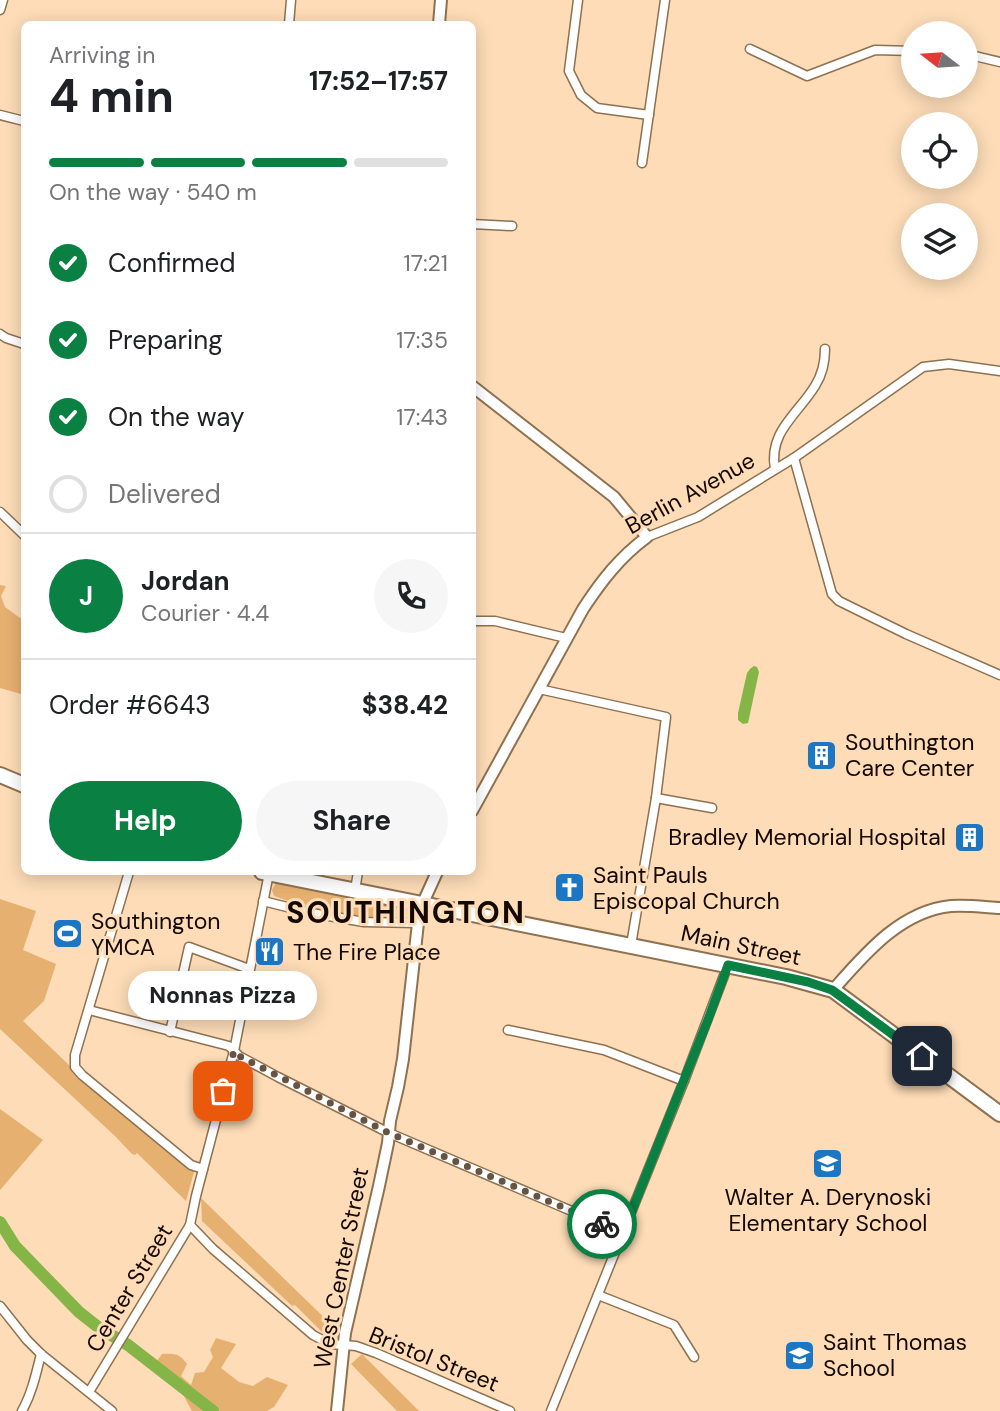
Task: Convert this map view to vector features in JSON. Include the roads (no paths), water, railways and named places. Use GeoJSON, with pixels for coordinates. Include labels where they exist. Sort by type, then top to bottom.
{"type":"FeatureCollection","features":[{"type":"Feature","properties":{"kind":"highway"},"geometry":{"type":"LineString","coordinates":[[0,775],[21,784]]}},
{"type":"Feature","properties":{"kind":"highway","name":"Main Street"},"geometry":{"type":"LineString","coordinates":[[281,875],[797,979],[832,990],[1000,1115]]}},
{"type":"Feature","properties":{"kind":"street"},"geometry":{"type":"LineString","coordinates":[[0,10],[2,0]]}},
{"type":"Feature","properties":{"kind":"street"},"geometry":{"type":"LineString","coordinates":[[289,21],[290,0]]}},
{"type":"Feature","properties":{"kind":"street"},"geometry":{"type":"LineString","coordinates":[[439,21],[441,0]]}},
{"type":"Feature","properties":{"kind":"street"},"geometry":{"type":"LineString","coordinates":[[578,0],[569,71],[581,95],[597,108],[649,115]]}},
{"type":"Feature","properties":{"kind":"street"},"geometry":{"type":"LineString","coordinates":[[642,163],[665,0]]}},
{"type":"Feature","properties":{"kind":"street"},"geometry":{"type":"LineString","coordinates":[[750,49],[807,76],[875,50],[901,51]]}},
{"type":"Feature","properties":{"kind":"street"},"geometry":{"type":"LineString","coordinates":[[978,57],[1000,62]]}},
{"type":"Feature","properties":{"kind":"street"},"geometry":{"type":"LineString","coordinates":[[0,115],[21,120]]}},
{"type":"Feature","properties":{"kind":"street"},"geometry":{"type":"LineString","coordinates":[[476,224],[512,226]]}},
{"type":"Feature","properties":{"kind":"street"},"geometry":{"type":"LineString","coordinates":[[0,334],[21,343]]}},
{"type":"Feature","properties":{"kind":"street"},"geometry":{"type":"LineString","coordinates":[[775,469],[774,450],[780,433],[816,385],[825,362],[825,349]]}},
{"type":"Feature","properties":{"kind":"street","name":"Berlin Avenue"},"geometry":{"type":"LineString","coordinates":[[476,804],[566,638],[603,579],[630,549],[647,537],[698,517],[794,458],[923,367],[948,364],[1000,371]]}},
{"type":"Feature","properties":{"kind":"street"},"geometry":{"type":"LineString","coordinates":[[476,389],[614,497],[647,537]]}},
{"type":"Feature","properties":{"kind":"street"},"geometry":{"type":"LineString","coordinates":[[794,458],[832,594],[839,601],[906,634],[1000,675]]}},
{"type":"Feature","properties":{"kind":"street"},"geometry":{"type":"LineString","coordinates":[[0,512],[21,532]]}},
{"type":"Feature","properties":{"kind":"street"},"geometry":{"type":"LineString","coordinates":[[476,621],[495,621],[566,638]]}},
{"type":"Feature","properties":{"kind":"street"},"geometry":{"type":"LineString","coordinates":[[539,689],[666,718],[656,798],[631,945]]}},
{"type":"Feature","properties":{"kind":"street"},"geometry":{"type":"LineString","coordinates":[[656,798],[712,808]]}},
{"type":"Feature","properties":{"kind":"street"},"geometry":{"type":"LineString","coordinates":[[128,875],[75,1055],[75,1067],[191,1165],[203,1169]]}},
{"type":"Feature","properties":{"kind":"street","name":"Center Street"},"geometry":{"type":"LineString","coordinates":[[89,1392],[190,1225],[234,1051],[266,875]]}},
{"type":"Feature","properties":{"kind":"street"},"geometry":{"type":"LineString","coordinates":[[355,890],[358,875]]}},
{"type":"Feature","properties":{"kind":"street"},"geometry":{"type":"LineString","coordinates":[[422,905],[436,875]]}},
{"type":"Feature","properties":{"kind":"street"},"geometry":{"type":"LineString","coordinates":[[263,901],[364,922],[418,923]]}},
{"type":"Feature","properties":{"kind":"street","name":"West Center Street"},"geometry":{"type":"LineString","coordinates":[[337,1411],[345,1333],[379,1186],[403,1059],[422,905]]}},
{"type":"Feature","properties":{"kind":"street"},"geometry":{"type":"LineString","coordinates":[[832,990],[876,944],[908,920],[951,906],[1000,908]]}},
{"type":"Feature","properties":{"kind":"street"},"geometry":{"type":"LineString","coordinates":[[170,1032],[189,947],[249,969]]}},
{"type":"Feature","properties":{"kind":"street"},"geometry":{"type":"LineString","coordinates":[[551,1411],[728,965]]}},
{"type":"Feature","properties":{"kind":"street"},"geometry":{"type":"LineString","coordinates":[[89,1010],[229,1046],[239,1056],[389,1133],[623,1233]]}},
{"type":"Feature","properties":{"kind":"street"},"geometry":{"type":"LineString","coordinates":[[508,1030],[604,1050],[684,1080]]}},
{"type":"Feature","properties":{"kind":"street","name":"Bristol Street"},"geometry":{"type":"LineString","coordinates":[[190,1225],[213,1249],[313,1335],[330,1343],[356,1346],[376,1353],[510,1411]]}},
{"type":"Feature","properties":{"kind":"street"},"geometry":{"type":"LineString","coordinates":[[598,1295],[674,1325],[694,1357]]}},
{"type":"Feature","properties":{"kind":"street"},"geometry":{"type":"LineString","coordinates":[[0,1307],[41,1354],[112,1411]]}},
{"type":"Feature","properties":{"kind":"street"},"geometry":{"type":"LineString","coordinates":[[22,1411],[34,1383],[41,1354]]}},
{"type":"Feature","properties":{"kind":"waterway"},"geometry":{"type":"LineString","coordinates":[[0,1222],[15,1246],[79,1312],[128,1345],[213,1411]]}},
{"type":"Feature","properties":{"kind":"place","name":"Southington Care Center"},"geometry":{"type":"Point","coordinates":[822,755]}},
{"type":"Feature","properties":{"kind":"place","name":"Bradley Memorial Hospital"},"geometry":{"type":"Point","coordinates":[969,837]}},
{"type":"Feature","properties":{"kind":"place","name":"Saint Pauls Episcopal Church"},"geometry":{"type":"Point","coordinates":[570,888]}},
{"type":"Feature","properties":{"kind":"place","name":"Southington YMCA"},"geometry":{"type":"Point","coordinates":[68,934]}},
{"type":"Feature","properties":{"kind":"place","name":"The Fire Place"},"geometry":{"type":"Point","coordinates":[270,952]}},
{"type":"Feature","properties":{"kind":"place","name":"Nonnas Pizza"},"geometry":{"type":"Point","coordinates":[223,1091]}},
{"type":"Feature","properties":{"kind":"place","name":"Walter A. Derynoski Elementary School"},"geometry":{"type":"Point","coordinates":[828,1163]}},
{"type":"Feature","properties":{"kind":"place","name":"Saint Thomas School"},"geometry":{"type":"Point","coordinates":[800,1355]}},
{"type":"Feature","properties":{"kind":"district","name":"SOUTHINGTON"},"geometry":{"type":"Point","coordinates":[406,913]}}]}
